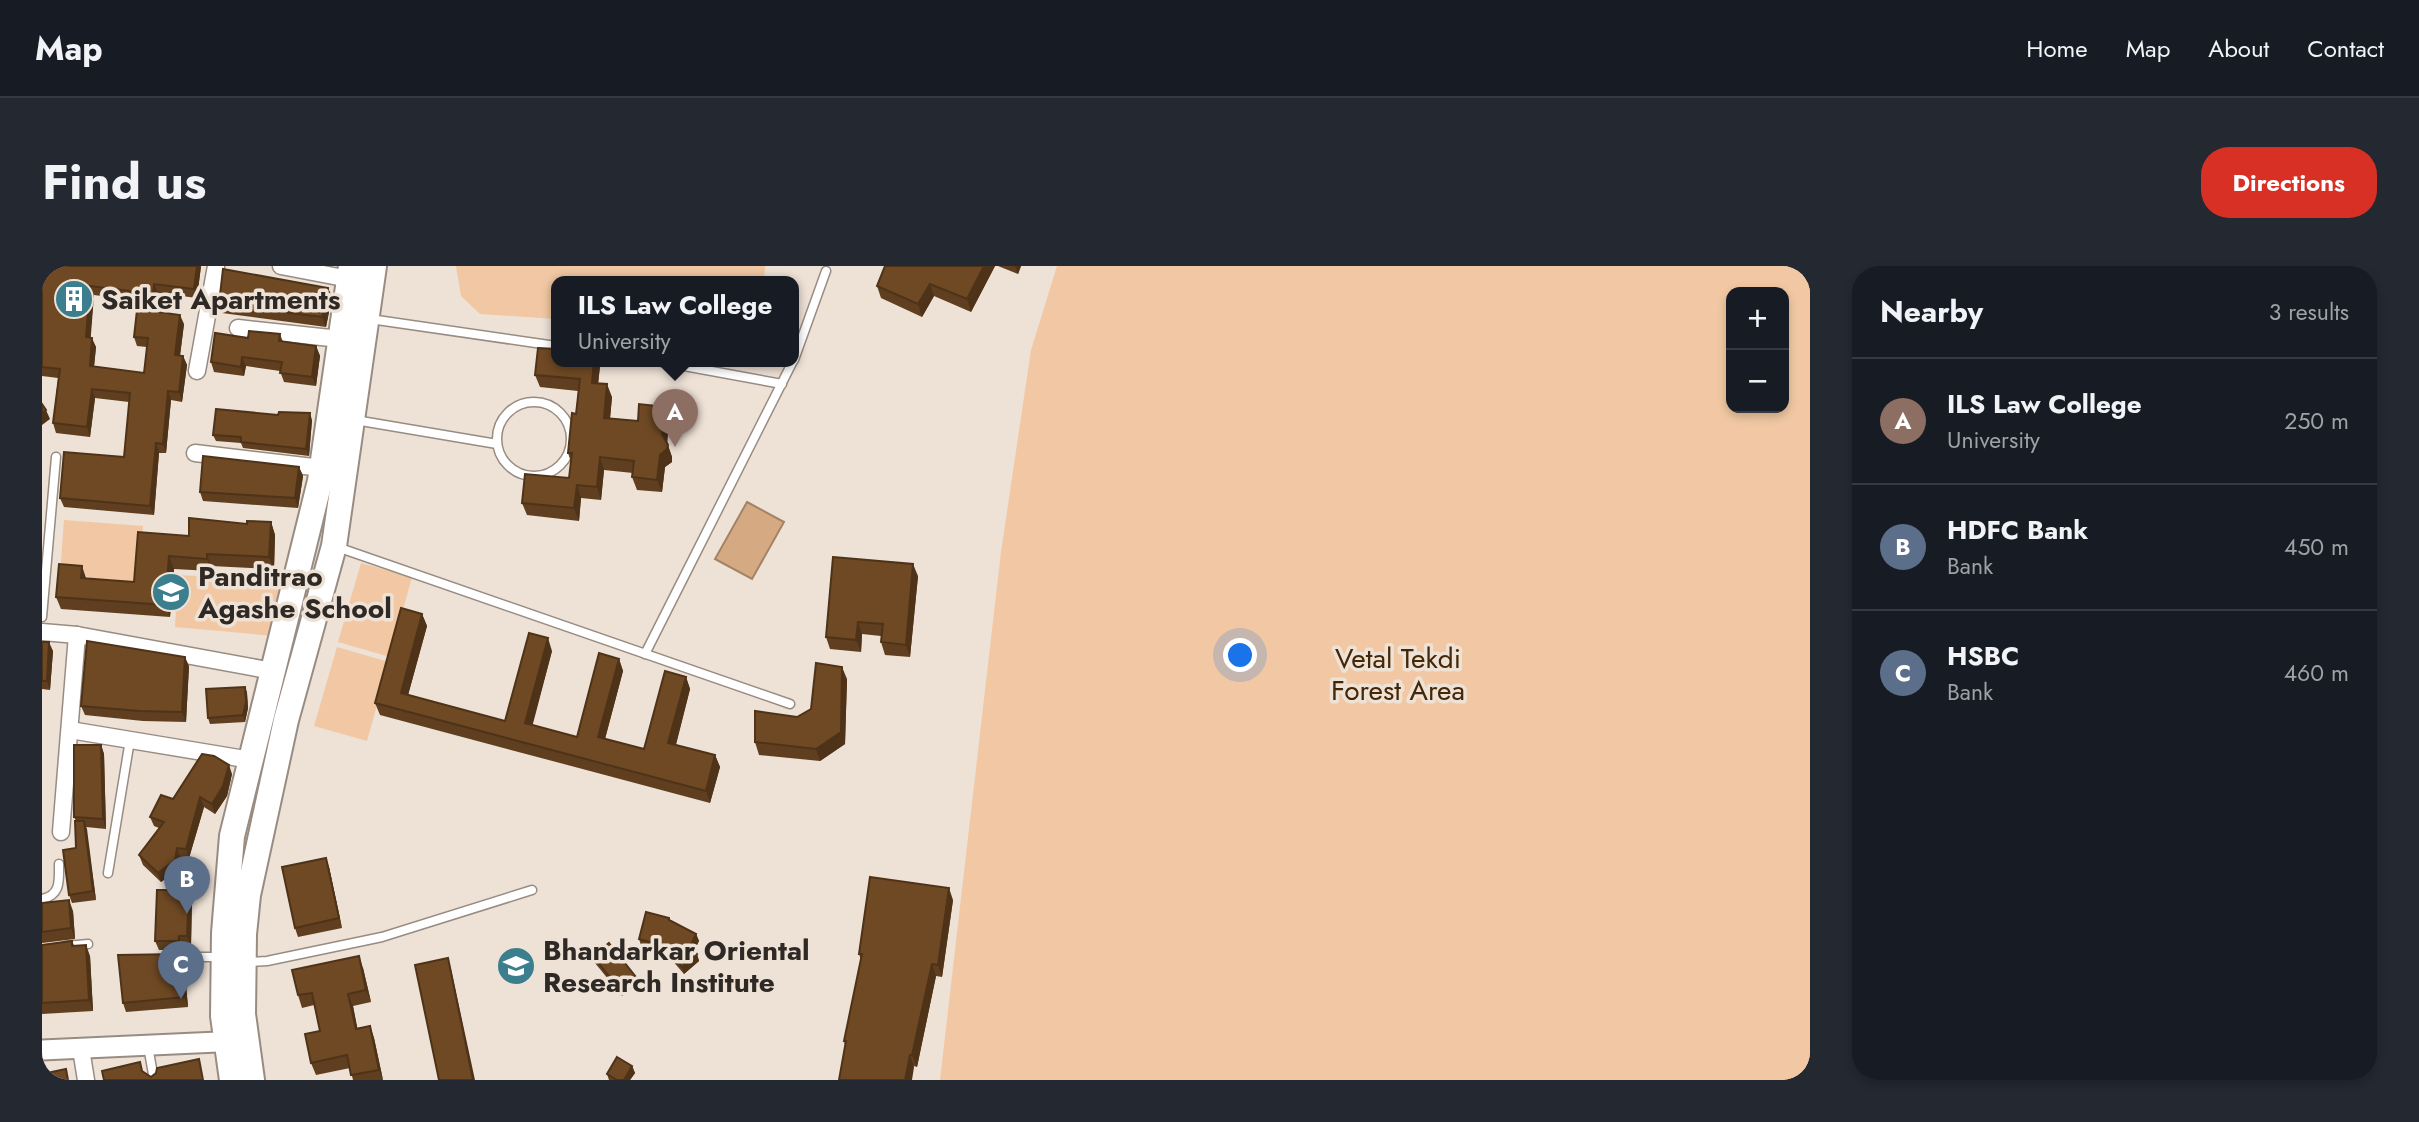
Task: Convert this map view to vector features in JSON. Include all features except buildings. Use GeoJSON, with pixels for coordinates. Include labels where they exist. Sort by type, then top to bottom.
{"type":"FeatureCollection","features":[{"type":"Feature","properties":{"kind":"main road"},"geometry":{"type":"LineString","coordinates":[[234,960],[286,720],[334,546],[374,266]]}},
{"type":"Feature","properties":{"kind":"main road"},"geometry":{"type":"LineString","coordinates":[[232,1080],[243,1014],[234,960],[232,836],[322,468],[350,273]]}},
{"type":"Feature","properties":{"kind":"main road"},"geometry":{"type":"LineString","coordinates":[[237,1041],[252,1080]]}},
{"type":"Feature","properties":{"kind":"street"},"geometry":{"type":"LineString","coordinates":[[197,371],[216,266]]}},
{"type":"Feature","properties":{"kind":"street"},"geometry":{"type":"LineString","coordinates":[[281,266],[350,273]]}},
{"type":"Feature","properties":{"kind":"street"},"geometry":{"type":"LineString","coordinates":[[238,328],[340,340]]}},
{"type":"Feature","properties":{"kind":"street"},"geometry":{"type":"LineString","coordinates":[[195,453],[322,468]]}},
{"type":"Feature","properties":{"kind":"street"},"geometry":{"type":"LineString","coordinates":[[42,632],[77,635],[273,671]]}},
{"type":"Feature","properties":{"kind":"street"},"geometry":{"type":"LineString","coordinates":[[61,832],[77,635]]}},
{"type":"Feature","properties":{"kind":"street"},"geometry":{"type":"LineString","coordinates":[[70,730],[251,760]]}},
{"type":"Feature","properties":{"kind":"street"},"geometry":{"type":"LineString","coordinates":[[42,1051],[237,1041]]}},
{"type":"Feature","properties":{"kind":"street"},"geometry":{"type":"LineString","coordinates":[[81,1049],[86,1080]]}},
{"type":"Feature","properties":{"kind":"lane"},"geometry":{"type":"LineString","coordinates":[[799,346],[826,271]]}},
{"type":"Feature","properties":{"kind":"lane"},"geometry":{"type":"LineString","coordinates":[[367,318],[551,345]]}},
{"type":"Feature","properties":{"kind":"lane"},"geometry":{"type":"LineString","coordinates":[[690,367],[782,384]]}},
{"type":"Feature","properties":{"kind":"lane"},"geometry":{"type":"LineString","coordinates":[[645,654],[790,367]]}},
{"type":"Feature","properties":{"kind":"lane"},"geometry":{"type":"LineString","coordinates":[[537,402],[560,412],[568,422],[572,435],[566,460],[545,475],[520,474],[501,456],[497,444],[503,419],[512,409],[537,402]]}},
{"type":"Feature","properties":{"kind":"lane"},"geometry":{"type":"LineString","coordinates":[[352,419],[497,444]]}},
{"type":"Feature","properties":{"kind":"lane"},"geometry":{"type":"LineString","coordinates":[[42,617],[56,457]]}},
{"type":"Feature","properties":{"kind":"lane"},"geometry":{"type":"LineString","coordinates":[[334,546],[790,704]]}},
{"type":"Feature","properties":{"kind":"lane"},"geometry":{"type":"LineString","coordinates":[[108,873],[130,740]]}},
{"type":"Feature","properties":{"kind":"lane"},"geometry":{"type":"LineString","coordinates":[[42,899],[52,897],[57,891],[59,864]]}},
{"type":"Feature","properties":{"kind":"lane"},"geometry":{"type":"LineString","coordinates":[[166,957],[267,961],[382,937],[532,890]]}},
{"type":"Feature","properties":{"kind":"lane"},"geometry":{"type":"LineString","coordinates":[[53,948],[88,944]]}},
{"type":"Feature","properties":{"kind":"lane"},"geometry":{"type":"LineString","coordinates":[[148,1046],[154,1080]]}},
{"type":"Feature","properties":{"kind":"green space"},"geometry":{"type":"Polygon","coordinates":[[[456,266],[765,266],[764,276],[551,276],[551,319],[480,314],[461,296],[456,266]]]}},
{"type":"Feature","properties":{"kind":"green space","name":"Vetal Tekdi Forest Area"},"geometry":{"type":"Polygon","coordinates":[[[1057,266],[1810,266],[1810,1080],[940,1080],[1001,552],[1031,350],[1057,266]]]}},
{"type":"Feature","properties":{"kind":"green space"},"geometry":{"type":"Polygon","coordinates":[[[64,520],[143,526],[138,592],[88,589],[89,577],[60,574],[64,520]]]}},
{"type":"Feature","properties":{"kind":"green space"},"geometry":{"type":"Polygon","coordinates":[[[361,563],[412,577],[390,657],[338,642],[361,563]]]}},
{"type":"Feature","properties":{"kind":"green space"},"geometry":{"type":"Polygon","coordinates":[[[178,575],[281,580],[274,636],[175,627],[178,575]]]}},
{"type":"Feature","properties":{"kind":"green space"},"geometry":{"type":"Polygon","coordinates":[[[337,647],[389,662],[367,741],[314,726],[337,647]]]}},
{"type":"Feature","properties":{"kind":"shaded area"},"geometry":{"type":"Polygon","coordinates":[[[747,502],[784,522],[752,579],[715,559],[747,502]]]}},
{"type":"Feature","properties":{"kind":"place","name":"Saiket Apartments"},"geometry":{"type":"Point","coordinates":[74,299]}},
{"type":"Feature","properties":{"kind":"place","name":"ILS Law College"},"geometry":{"type":"Point","coordinates":[675,447]}},
{"type":"Feature","properties":{"kind":"place","name":"Panditrao Agashe School"},"geometry":{"type":"Point","coordinates":[171,592]}},
{"type":"Feature","properties":{"kind":"place","name":"HDFC Bank"},"geometry":{"type":"Point","coordinates":[187,914]}},
{"type":"Feature","properties":{"kind":"place","name":"Bhandarkar Oriental Research Institute"},"geometry":{"type":"Point","coordinates":[516,966]}},
{"type":"Feature","properties":{"kind":"place","name":"HSBC"},"geometry":{"type":"Point","coordinates":[181,999]}}]}
